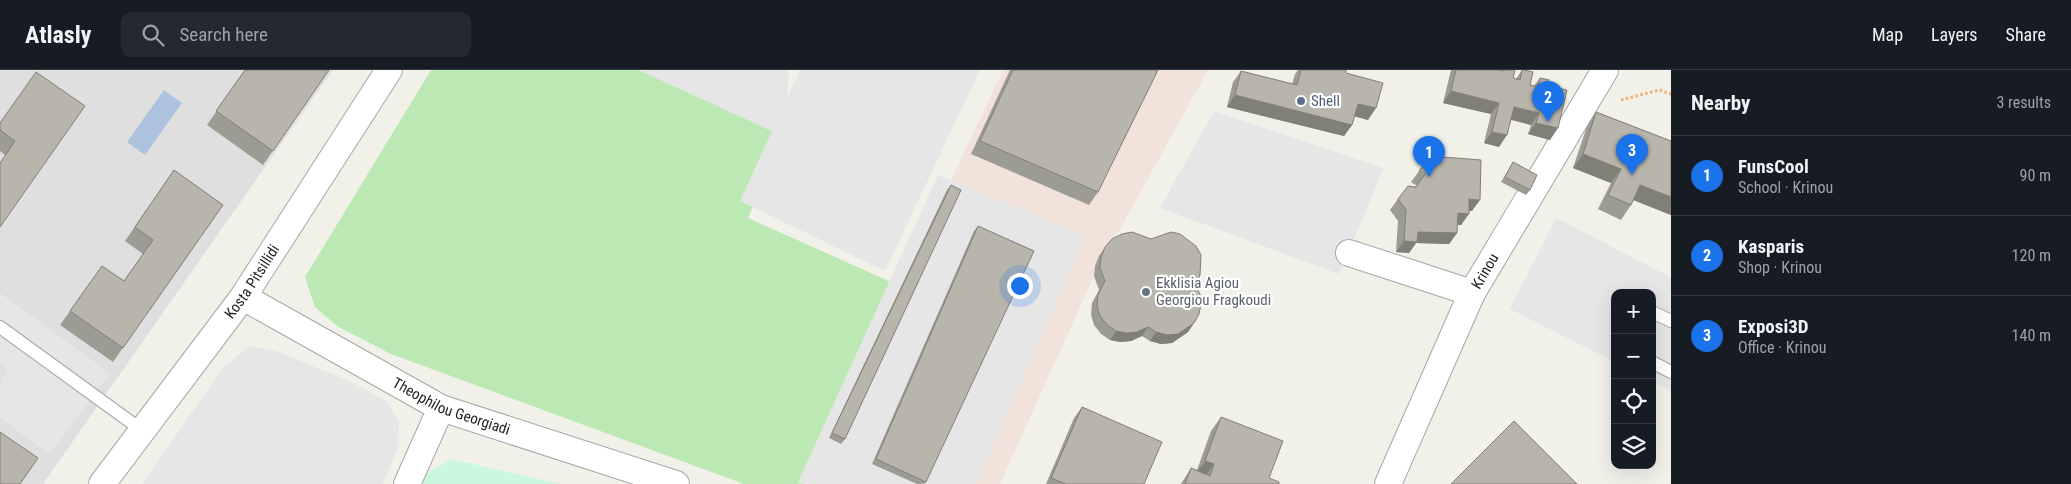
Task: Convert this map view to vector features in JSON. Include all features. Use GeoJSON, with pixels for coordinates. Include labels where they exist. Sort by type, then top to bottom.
{"type":"FeatureCollection","features":[{"type":"Feature","properties":{"kind":"street","name":"Kosta Pitsillidi"},"geometry":{"type":"LineString","coordinates":[[102,484],[243,297],[389,70]]}},
{"type":"Feature","properties":{"kind":"street","name":"Krinou"},"geometry":{"type":"LineString","coordinates":[[1388,484],[1472,293],[1605,70]]}},
{"type":"Feature","properties":{"kind":"street"},"geometry":{"type":"LineString","coordinates":[[1349,252],[1472,293]]}},
{"type":"Feature","properties":{"kind":"street","name":"Theophilou Georgiadi"},"geometry":{"type":"LineString","coordinates":[[243,297],[440,408],[676,484]]}},
{"type":"Feature","properties":{"kind":"street"},"geometry":{"type":"LineString","coordinates":[[407,484],[440,408]]}},
{"type":"Feature","properties":{"kind":"lane"},"geometry":{"type":"LineString","coordinates":[[1656,314],[1671,321]]}},
{"type":"Feature","properties":{"kind":"lane"},"geometry":{"type":"LineString","coordinates":[[0,327],[143,431]]}},
{"type":"Feature","properties":{"kind":"lane"},"geometry":{"type":"LineString","coordinates":[[1656,364],[1671,372]]}},
{"type":"Feature","properties":{"kind":"shaded area"},"geometry":{"type":"Polygon","coordinates":[[[0,70],[333,70],[43,484],[0,484],[0,70]]]}},
{"type":"Feature","properties":{"kind":"shaded area"},"geometry":{"type":"Polygon","coordinates":[[[639,70],[789,70],[787,98],[800,70],[980,70],[885,271],[740,201],[772,131],[639,70]]]}},
{"type":"Feature","properties":{"kind":"shaded area"},"geometry":{"type":"Polygon","coordinates":[[[1003,70],[1208,70],[1093,278],[1000,484],[808,484],[1003,70]]]}},
{"type":"Feature","properties":{"kind":"shaded area"},"geometry":{"type":"Polygon","coordinates":[[[1214,111],[1384,168],[1339,274],[1160,208],[1214,111]]]}},
{"type":"Feature","properties":{"kind":"shaded area"},"geometry":{"type":"Polygon","coordinates":[[[938,175],[1086,236],[976,484],[804,484],[798,482],[938,175]]]}},
{"type":"Feature","properties":{"kind":"shaded area"},"geometry":{"type":"Polygon","coordinates":[[[1556,218],[1671,277],[1671,391],[1656,383],[1656,289],[1611,289],[1611,360],[1510,309],[1556,218]]]}},
{"type":"Feature","properties":{"kind":"shaded area"},"geometry":{"type":"Polygon","coordinates":[[[0,293],[110,373],[50,454],[0,418],[0,385],[7,369],[0,363],[0,293]]]}},
{"type":"Feature","properties":{"kind":"shaded area"},"geometry":{"type":"Polygon","coordinates":[[[249,346],[277,351],[353,383],[387,401],[399,422],[397,449],[383,484],[142,484],[222,369],[249,346]]]}},
{"type":"Feature","properties":{"kind":"green space"},"geometry":{"type":"Polygon","coordinates":[[[431,70],[639,70],[783,136],[748,218],[911,291],[818,484],[744,484],[391,354],[337,326],[315,307],[305,277],[431,70]]]}},
{"type":"Feature","properties":{"kind":"green space"},"geometry":{"type":"Polygon","coordinates":[[[452,459],[560,484],[421,484],[427,472],[452,459]]]}},
{"type":"Feature","properties":{"kind":"water"},"geometry":{"type":"Polygon","coordinates":[[[164,90],[182,103],[145,155],[127,142],[164,90]]]}},
{"type":"Feature","properties":{"kind":"building"},"geometry":{"type":"Polygon","coordinates":[[[245,70],[329,70],[273,151],[216,111],[245,70]]]}},
{"type":"Feature","properties":{"kind":"building"},"geometry":{"type":"Polygon","coordinates":[[[1013,70],[1158,70],[1098,192],[980,141],[1013,70]]]}},
{"type":"Feature","properties":{"kind":"building","name":"Shell"},"geometry":{"type":"Polygon","coordinates":[[[1301,70],[1346,70],[1346,73],[1383,83],[1376,108],[1358,104],[1352,125],[1235,95],[1241,71],[1297,85],[1301,70]]]}},
{"type":"Feature","properties":{"kind":"building"},"geometry":{"type":"Polygon","coordinates":[[[1456,70],[1515,70],[1513,78],[1520,80],[1522,70],[1524,70],[1533,72],[1530,85],[1538,87],[1540,78],[1549,80],[1547,92],[1552,93],[1553,87],[1567,90],[1558,128],[1536,123],[1539,113],[1514,107],[1507,135],[1492,132],[1499,103],[1451,91],[1456,70]]]}},
{"type":"Feature","properties":{"kind":"building"},"geometry":{"type":"Polygon","coordinates":[[[36,72],[85,106],[0,227],[0,163],[15,141],[0,130],[0,123],[36,72]]]}},
{"type":"Feature","properties":{"kind":"building"},"geometry":{"type":"Polygon","coordinates":[[[1596,112],[1671,141],[1671,197],[1640,185],[1631,205],[1608,195],[1621,169],[1583,154],[1596,112]]]}},
{"type":"Feature","properties":{"kind":"building"},"geometry":{"type":"Polygon","coordinates":[[[1430,156],[1481,160],[1480,200],[1469,199],[1469,214],[1458,213],[1457,233],[1418,232],[1417,242],[1404,241],[1406,210],[1398,199],[1408,186],[1416,187],[1425,174],[1419,171],[1430,156]]]}},
{"type":"Feature","properties":{"kind":"building"},"geometry":{"type":"Polygon","coordinates":[[[1513,162],[1537,175],[1530,190],[1505,177],[1513,162]]]}},
{"type":"Feature","properties":{"kind":"building"},"geometry":{"type":"Polygon","coordinates":[[[174,170],[223,205],[123,348],[70,311],[102,266],[124,281],[153,240],[135,227],[174,170]]]}},
{"type":"Feature","properties":{"kind":"building"},"geometry":{"type":"Polygon","coordinates":[[[951,185],[961,190],[845,439],[832,433],[951,185]]]}},
{"type":"Feature","properties":{"kind":"building"},"geometry":{"type":"Polygon","coordinates":[[[978,226],[1034,251],[926,482],[876,459],[978,226]]]}},
{"type":"Feature","properties":{"kind":"building"},"geometry":{"type":"Polygon","coordinates":[[[1132,232],[1151,239],[1171,232],[1180,234],[1196,246],[1201,255],[1200,275],[1195,285],[1200,294],[1199,314],[1194,323],[1178,334],[1167,335],[1156,332],[1148,327],[1137,332],[1116,331],[1107,325],[1100,316],[1097,306],[1098,295],[1105,281],[1100,268],[1101,257],[1105,247],[1112,239],[1132,232]]]}},
{"type":"Feature","properties":{"kind":"building"},"geometry":{"type":"Polygon","coordinates":[[[1082,407],[1162,442],[1144,484],[1066,484],[1051,478],[1082,407]]]}},
{"type":"Feature","properties":{"kind":"building"},"geometry":{"type":"Polygon","coordinates":[[[1221,417],[1283,441],[1269,478],[1279,482],[1279,484],[1185,484],[1191,468],[1210,476],[1214,464],[1205,461],[1221,417]]]}},
{"type":"Feature","properties":{"kind":"building"},"geometry":{"type":"Polygon","coordinates":[[[1514,421],[1577,484],[1451,484],[1514,421]]]}},
{"type":"Feature","properties":{"kind":"building"},"geometry":{"type":"Polygon","coordinates":[[[0,432],[38,458],[20,484],[0,484],[0,432]]]}},
{"type":"Feature","properties":{"kind":"place","name":"Shell"},"geometry":{"type":"Point","coordinates":[1301,101]}},
{"type":"Feature","properties":{"kind":"place","name":"Kasparis"},"geometry":{"type":"Point","coordinates":[1548,122]}},
{"type":"Feature","properties":{"kind":"place","name":"Exposi3D"},"geometry":{"type":"Point","coordinates":[1632,175]}},
{"type":"Feature","properties":{"kind":"place","name":"FunsCool"},"geometry":{"type":"Point","coordinates":[1429,177]}},
{"type":"Feature","properties":{"kind":"place","name":"Ekklisia Agiou Georgiou Fragkoudi"},"geometry":{"type":"Point","coordinates":[1146,292]}}]}
